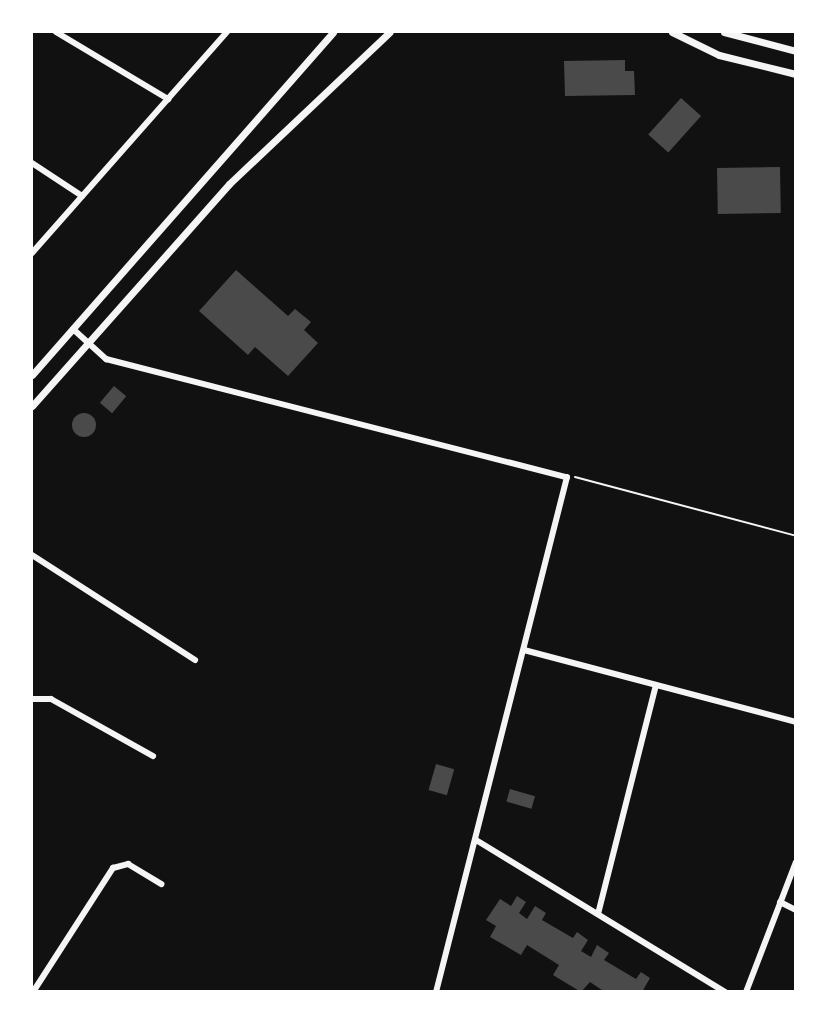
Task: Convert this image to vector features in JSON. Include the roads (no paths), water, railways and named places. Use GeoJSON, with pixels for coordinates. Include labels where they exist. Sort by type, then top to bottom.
{"type":"FeatureCollection","features":[{"type":"Feature","properties":{"kind":"street"},"geometry":{"type":"LineString","coordinates":[[56,32],[168,99]]}},
{"type":"Feature","properties":{"kind":"street"},"geometry":{"type":"LineString","coordinates":[[32,253],[227,32]]}},
{"type":"Feature","properties":{"kind":"street"},"geometry":{"type":"LineString","coordinates":[[32,375],[333,32]]}},
{"type":"Feature","properties":{"kind":"street"},"geometry":{"type":"LineString","coordinates":[[32,406],[229,184],[390,32]]}},
{"type":"Feature","properties":{"kind":"street"},"geometry":{"type":"LineString","coordinates":[[672,32],[719,55],[796,74]]}},
{"type":"Feature","properties":{"kind":"street"},"geometry":{"type":"LineString","coordinates":[[724,32],[794,52]]}},
{"type":"Feature","properties":{"kind":"street"},"geometry":{"type":"LineString","coordinates":[[32,163],[82,196]]}},
{"type":"Feature","properties":{"kind":"street"},"geometry":{"type":"LineString","coordinates":[[73,329],[87,343],[113,361],[567,477],[436,992]]}},
{"type":"Feature","properties":{"kind":"street"},"geometry":{"type":"LineString","coordinates":[[32,555],[195,660]]}},
{"type":"Feature","properties":{"kind":"street"},"geometry":{"type":"LineString","coordinates":[[524,650],[796,722]]}},
{"type":"Feature","properties":{"kind":"street"},"geometry":{"type":"LineString","coordinates":[[598,914],[656,685]]}},
{"type":"Feature","properties":{"kind":"street"},"geometry":{"type":"LineString","coordinates":[[32,699],[51,699],[153,756]]}},
{"type":"Feature","properties":{"kind":"street"},"geometry":{"type":"LineString","coordinates":[[476,840],[725,992]]}},
{"type":"Feature","properties":{"kind":"street"},"geometry":{"type":"LineString","coordinates":[[747,991],[796,862]]}},
{"type":"Feature","properties":{"kind":"street"},"geometry":{"type":"LineString","coordinates":[[33,992],[113,868],[128,864],[161,884]]}},
{"type":"Feature","properties":{"kind":"street"},"geometry":{"type":"LineString","coordinates":[[780,902],[796,910]]}}]}
